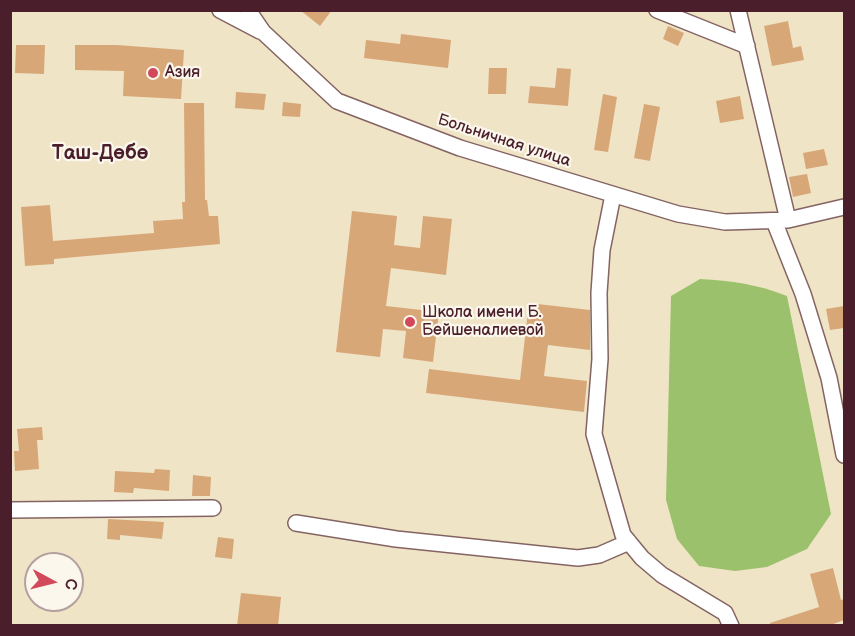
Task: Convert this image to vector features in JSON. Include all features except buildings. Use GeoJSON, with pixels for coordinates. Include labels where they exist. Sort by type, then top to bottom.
{"type":"FeatureCollection","features":[{"type":"Feature","properties":{"kind":"street"},"geometry":{"type":"LineString","coordinates":[[220,10],[263,32]]}},
{"type":"Feature","properties":{"kind":"street","name":"Больничная улица"},"geometry":{"type":"LineString","coordinates":[[248,10],[263,32],[337,100],[460,148],[678,214],[725,222],[781,220],[844,207]]}},
{"type":"Feature","properties":{"kind":"street"},"geometry":{"type":"LineString","coordinates":[[657,10],[747,46]]}},
{"type":"Feature","properties":{"kind":"street"},"geometry":{"type":"LineString","coordinates":[[738,10],[781,220],[829,378],[844,455]]}},
{"type":"Feature","properties":{"kind":"street"},"geometry":{"type":"LineString","coordinates":[[613,195],[602,250],[599,293],[600,359],[594,434],[623,535],[642,558],[662,575],[725,614],[731,626]]}},
{"type":"Feature","properties":{"kind":"street"},"geometry":{"type":"LineString","coordinates":[[10,510],[213,508]]}},
{"type":"Feature","properties":{"kind":"street"},"geometry":{"type":"LineString","coordinates":[[296,523],[396,539],[578,558],[599,555],[629,542]]}},
{"type":"Feature","properties":{"kind":"green space"},"geometry":{"type":"Polygon","coordinates":[[[700,279],[744,284],[787,296],[831,514],[807,549],[767,567],[735,571],[699,566],[677,539],[666,500],[671,296],[700,279]]]}},
{"type":"Feature","properties":{"kind":"place","name":"Азия"},"geometry":{"type":"Point","coordinates":[153,73]}},
{"type":"Feature","properties":{"kind":"place","name":"Школа имени Б. Бейшеналиевой"},"geometry":{"type":"Point","coordinates":[410,322]}},
{"type":"Feature","properties":{"kind":"district","name":"Таш-Дөбө"},"geometry":{"type":"Point","coordinates":[100,154]}}]}
